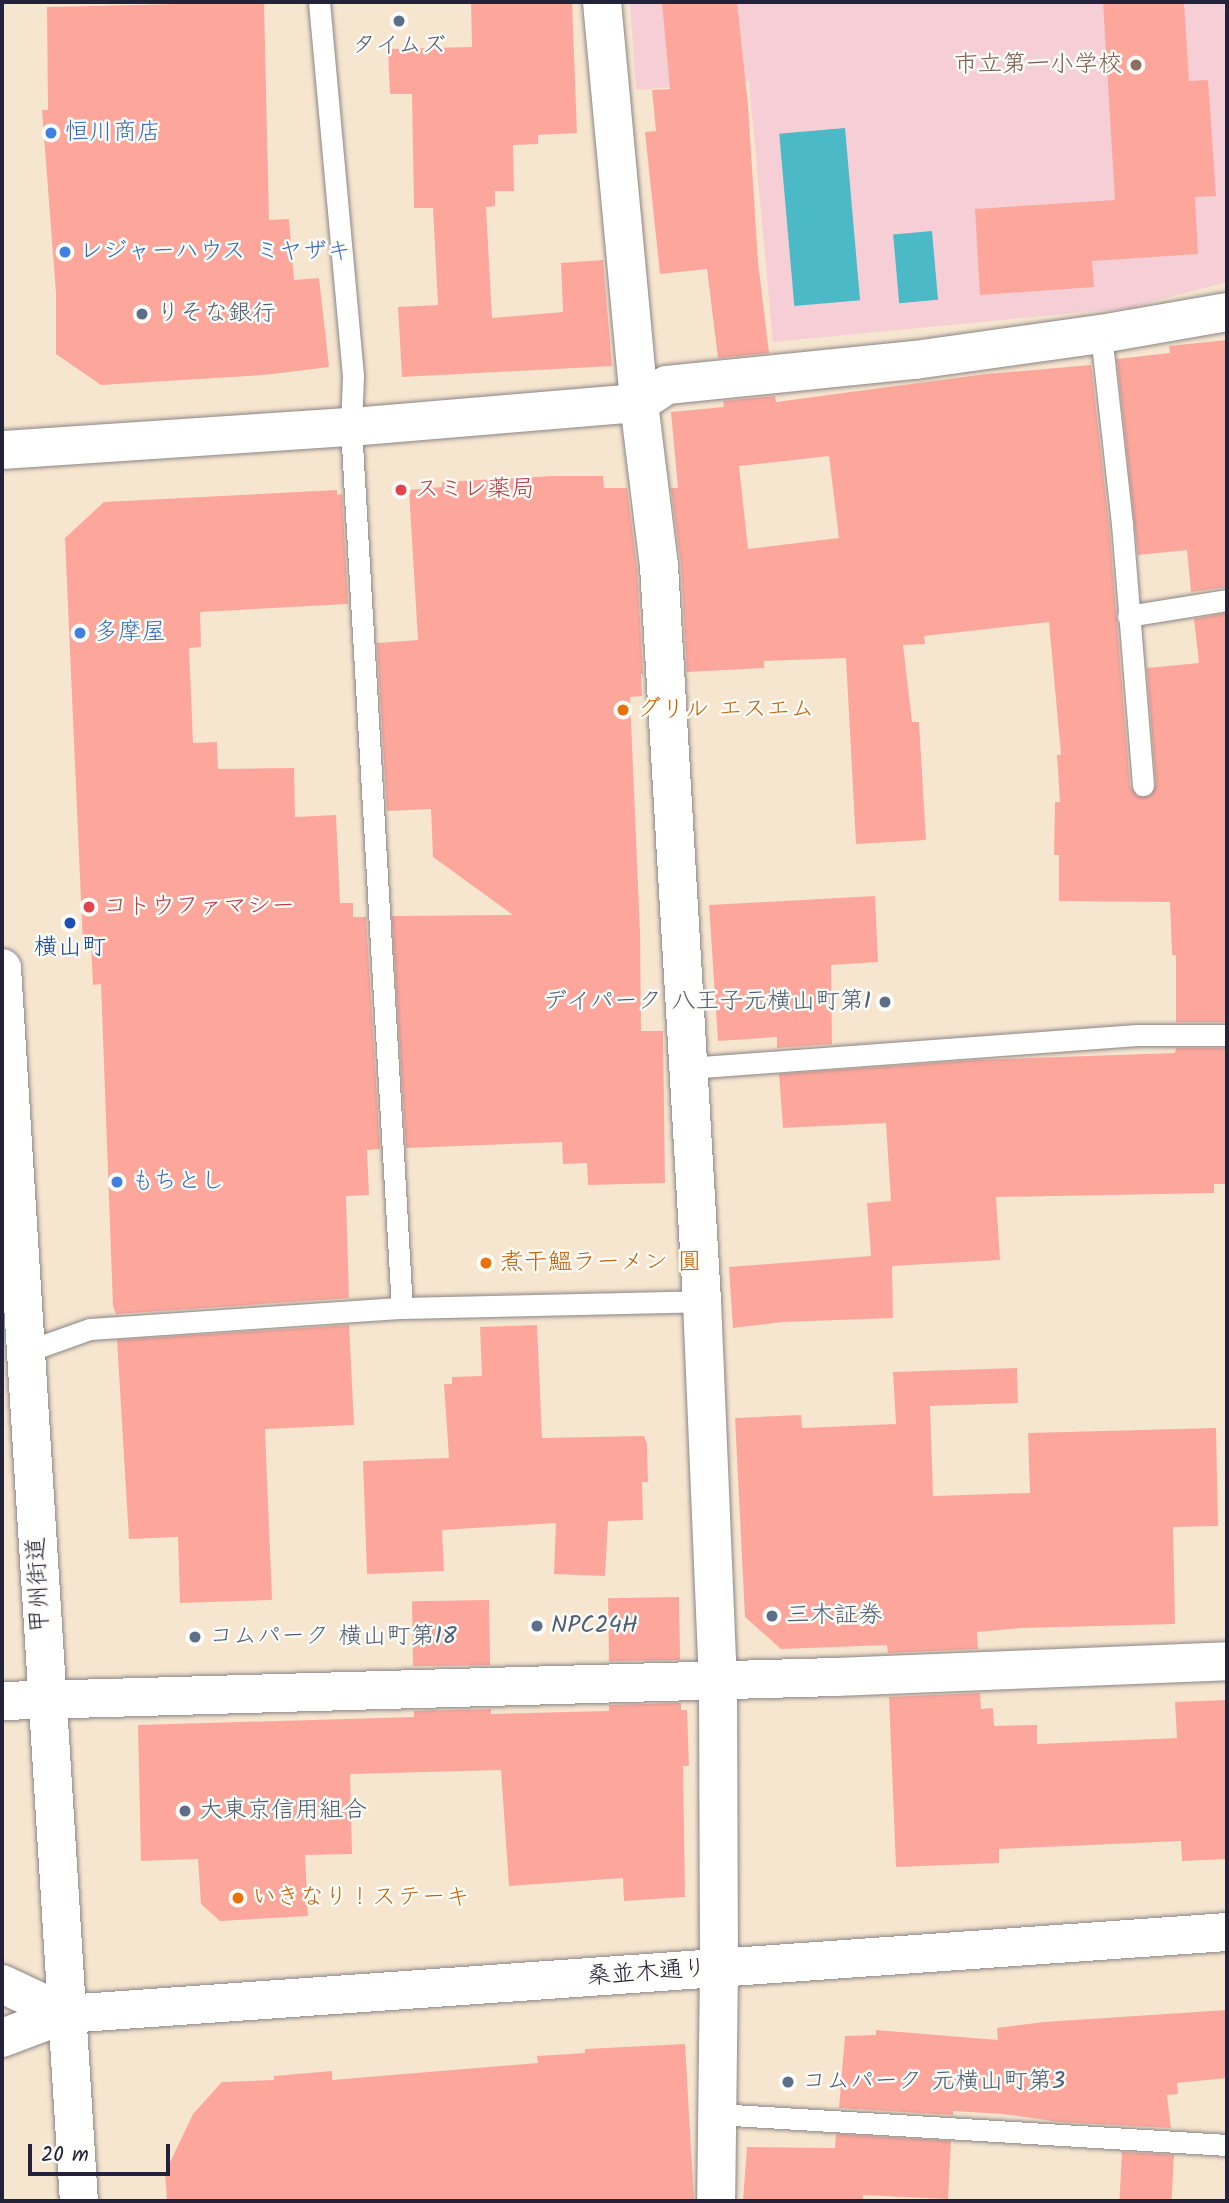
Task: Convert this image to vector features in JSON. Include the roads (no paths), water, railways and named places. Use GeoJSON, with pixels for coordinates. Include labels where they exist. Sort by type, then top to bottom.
{"type":"FeatureCollection","features":[{"type":"Feature","properties":{"kind":"main road"},"geometry":{"type":"LineString","coordinates":[[601,2],[639,403],[659,566],[702,1301],[718,1680],[719,1968],[716,2201]]}},
{"type":"Feature","properties":{"kind":"main road"},"geometry":{"type":"LineString","coordinates":[[2,450],[351,427],[639,403],[667,385],[915,360],[1101,334],[1227,312]]}},
{"type":"Feature","properties":{"kind":"main road","name":"甲州街道"},"geometry":{"type":"LineString","coordinates":[[2,982],[14,1352],[47,1698],[79,2201]]}},
{"type":"Feature","properties":{"kind":"main road"},"geometry":{"type":"LineString","coordinates":[[2,1701],[718,1680],[1227,1661]]}},
{"type":"Feature","properties":{"kind":"main road","name":"桑並木通り"},"geometry":{"type":"LineString","coordinates":[[2,2038],[66,2014],[1227,1932]]}},
{"type":"Feature","properties":{"kind":"main road","name":"桑並木通り"},"geometry":{"type":"LineString","coordinates":[[2,1984],[66,2014]]}},
{"type":"Feature","properties":{"kind":"lane"},"geometry":{"type":"LineString","coordinates":[[319,2],[353,376],[351,427],[402,1308]]}},
{"type":"Feature","properties":{"kind":"lane"},"geometry":{"type":"LineString","coordinates":[[1101,334],[1122,524],[1143,785]]}},
{"type":"Feature","properties":{"kind":"lane"},"geometry":{"type":"LineString","coordinates":[[1128,616],[1227,600]]}},
{"type":"Feature","properties":{"kind":"lane"},"geometry":{"type":"LineString","coordinates":[[688,1068],[1137,1035],[1227,1035]]}},
{"type":"Feature","properties":{"kind":"lane"},"geometry":{"type":"LineString","coordinates":[[14,1352],[90,1329],[402,1308],[702,1301]]}},
{"type":"Feature","properties":{"kind":"lane"},"geometry":{"type":"LineString","coordinates":[[716,2114],[1227,2145]]}},
{"type":"Feature","properties":{"kind":"water"},"geometry":{"type":"Polygon","coordinates":[[[845,128],[860,300],[794,306],[779,134],[845,128]]]}},
{"type":"Feature","properties":{"kind":"water"},"geometry":{"type":"Polygon","coordinates":[[[932,231],[938,300],[899,303],[893,234],[932,231]]]}},
{"type":"Feature","properties":{"kind":"place","name":"タイムズ"},"geometry":{"type":"Point","coordinates":[399,21]}},
{"type":"Feature","properties":{"kind":"place","name":"市立第一小学校"},"geometry":{"type":"Point","coordinates":[1136,65]}},
{"type":"Feature","properties":{"kind":"place","name":"恒川商店"},"geometry":{"type":"Point","coordinates":[51,133]}},
{"type":"Feature","properties":{"kind":"place","name":"レジャーハウス ミヤザキ"},"geometry":{"type":"Point","coordinates":[65,252]}},
{"type":"Feature","properties":{"kind":"place","name":"りそな銀行"},"geometry":{"type":"Point","coordinates":[142,314]}},
{"type":"Feature","properties":{"kind":"place","name":"スミレ薬局"},"geometry":{"type":"Point","coordinates":[401,490]}},
{"type":"Feature","properties":{"kind":"place","name":"多摩屋"},"geometry":{"type":"Point","coordinates":[80,633]}},
{"type":"Feature","properties":{"kind":"place","name":"グリル エスエム"},"geometry":{"type":"Point","coordinates":[623,710]}},
{"type":"Feature","properties":{"kind":"place","name":"コトウファマシー"},"geometry":{"type":"Point","coordinates":[89,907]}},
{"type":"Feature","properties":{"kind":"place","name":"横山町"},"geometry":{"type":"Point","coordinates":[70,923]}},
{"type":"Feature","properties":{"kind":"place","name":"デイパーク 八王子元横山町第1"},"geometry":{"type":"Point","coordinates":[885,1002]}},
{"type":"Feature","properties":{"kind":"place","name":"もちとし"},"geometry":{"type":"Point","coordinates":[117,1182]}},
{"type":"Feature","properties":{"kind":"place","name":"煮干鰮ラーメン 圓"},"geometry":{"type":"Point","coordinates":[486,1263]}},
{"type":"Feature","properties":{"kind":"place","name":"三木証券"},"geometry":{"type":"Point","coordinates":[772,1616]}},
{"type":"Feature","properties":{"kind":"place","name":"NPC24H"},"geometry":{"type":"Point","coordinates":[537,1626]}},
{"type":"Feature","properties":{"kind":"place","name":"コムパーク 横山町第18"},"geometry":{"type":"Point","coordinates":[195,1637]}},
{"type":"Feature","properties":{"kind":"place","name":"大東京信用組合"},"geometry":{"type":"Point","coordinates":[185,1811]}},
{"type":"Feature","properties":{"kind":"place","name":"いきなり！ステーキ"},"geometry":{"type":"Point","coordinates":[238,1898]}},
{"type":"Feature","properties":{"kind":"place","name":"コムパーク 元横山町第3"},"geometry":{"type":"Point","coordinates":[788,2082]}}]}
